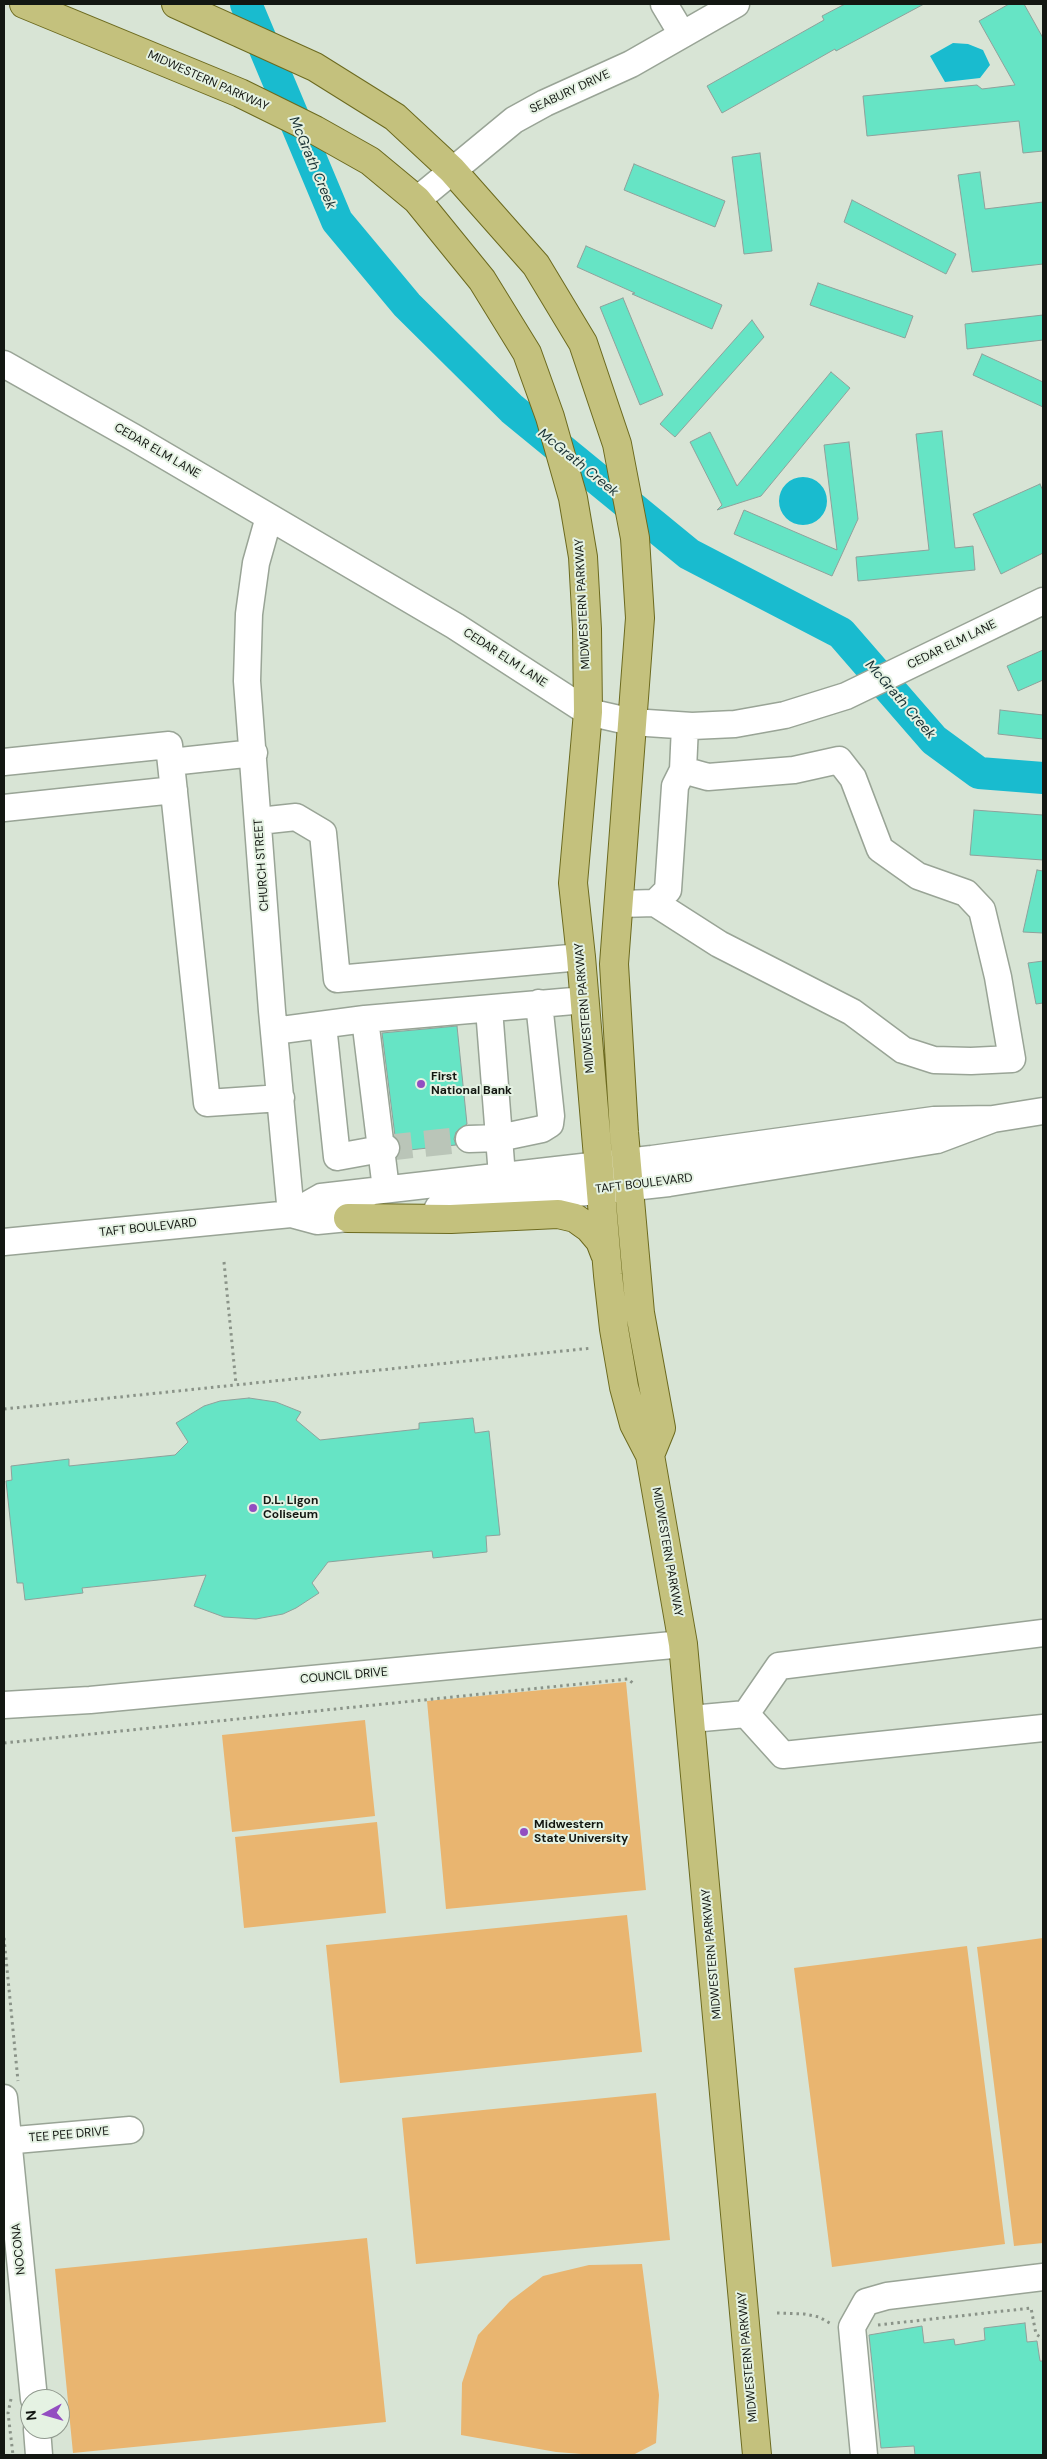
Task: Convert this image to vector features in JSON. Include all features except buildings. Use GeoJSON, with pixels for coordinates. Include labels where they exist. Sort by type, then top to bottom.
{"type":"FeatureCollection","features":[{"type":"Feature","properties":{"kind":"main road","name":"MIDWESTERN PARKWAY"},"geometry":{"type":"LineString","coordinates":[[24,4],[240,94],[315,130],[370,161],[417,200],[482,280],[527,353],[550,417],[573,498],[583,558],[587,629],[588,712],[573,883],[582,957],[614,1329],[624,1387],[634,1424],[650,1455],[683,1644],[757,2455]]}},
{"type":"Feature","properties":{"kind":"main road"},"geometry":{"type":"LineString","coordinates":[[176,4],[304,61],[395,118],[452,170],[541,272],[583,343],[617,444],[635,538],[640,618],[614,964],[628,1175],[640,1313],[661,1428],[650,1455]]}},
{"type":"Feature","properties":{"kind":"main road"},"geometry":{"type":"LineString","coordinates":[[348,1218],[452,1219],[558,1214],[575,1218],[589,1228],[600,1241],[607,1257]]}},
{"type":"Feature","properties":{"kind":"street"},"geometry":{"type":"LineString","coordinates":[[664,4],[682,34]]}},
{"type":"Feature","properties":{"kind":"street","name":"SEABURY DRIVE"},"geometry":{"type":"LineString","coordinates":[[417,200],[514,120],[545,103],[631,64],[736,4]]}},
{"type":"Feature","properties":{"kind":"street","name":"CEDAR ELM LANE"},"geometry":{"type":"LineString","coordinates":[[4,364],[455,626],[588,712],[632,722],[685,726],[735,724],[785,715],[846,696],[1043,600]]}},
{"type":"Feature","properties":{"kind":"street","name":"CHURCH STREET"},"geometry":{"type":"LineString","coordinates":[[269,517],[256,563],[249,614],[248,681],[274,1031],[291,1214]]}},
{"type":"Feature","properties":{"kind":"street"},"geometry":{"type":"LineString","coordinates":[[655,903],[668,890],[675,786],[684,770],[685,726]]}},
{"type":"Feature","properties":{"kind":"street"},"geometry":{"type":"LineString","coordinates":[[4,762],[169,745],[207,1103],[281,1098]]}},
{"type":"Feature","properties":{"kind":"street"},"geometry":{"type":"LineString","coordinates":[[171,762],[254,753]]}},
{"type":"Feature","properties":{"kind":"street"},"geometry":{"type":"LineString","coordinates":[[619,904],[655,903],[720,944],[852,1012],[903,1050],[934,1060],[971,1062],[1012,1059],[998,978],[982,910],[966,893],[918,876],[880,849],[853,778],[839,760],[794,770],[708,777],[684,770]]}},
{"type":"Feature","properties":{"kind":"street"},"geometry":{"type":"LineString","coordinates":[[4,808],[174,790]]}},
{"type":"Feature","properties":{"kind":"street"},"geometry":{"type":"LineString","coordinates":[[259,821],[296,817],[323,833],[337,979],[582,957]]}},
{"type":"Feature","properties":{"kind":"street"},"geometry":{"type":"LineString","coordinates":[[274,1031],[365,1019],[585,1000]]}},
{"type":"Feature","properties":{"kind":"street"},"geometry":{"type":"LineString","coordinates":[[469,1139],[499,1138],[542,1129],[550,1124],[551,1116],[539,1003]]}},
{"type":"Feature","properties":{"kind":"street"},"geometry":{"type":"LineString","coordinates":[[489,1009],[502,1176]]}},
{"type":"Feature","properties":{"kind":"street"},"geometry":{"type":"LineString","coordinates":[[365,1019],[383,1148],[386,1189]]}},
{"type":"Feature","properties":{"kind":"street"},"geometry":{"type":"LineString","coordinates":[[323,1025],[337,1157],[383,1148]]}},
{"type":"Feature","properties":{"kind":"street","name":"TAFT BOULEVARD"},"geometry":{"type":"LineString","coordinates":[[4,1242],[291,1214],[317,1222],[600,1178],[937,1140],[993,1119],[1043,1111]]}},
{"type":"Feature","properties":{"kind":"street","name":"TAFT BOULEVARD"},"geometry":{"type":"LineString","coordinates":[[291,1214],[321,1197],[386,1189],[502,1176],[600,1178]]}},
{"type":"Feature","properties":{"kind":"street"},"geometry":{"type":"LineString","coordinates":[[691,1719],[746,1714],[780,1666],[1043,1633]]}},
{"type":"Feature","properties":{"kind":"street","name":"COUNCIL DRIVE"},"geometry":{"type":"LineString","coordinates":[[4,1704],[100,1699],[683,1644]]}},
{"type":"Feature","properties":{"kind":"street"},"geometry":{"type":"LineString","coordinates":[[746,1714],[783,1754],[1043,1728]]}},
{"type":"Feature","properties":{"kind":"street","name":"NOCONA"},"geometry":{"type":"LineString","coordinates":[[11,2091],[6,2141],[33,2389]]}},
{"type":"Feature","properties":{"kind":"street","name":"TEE PEE DRIVE"},"geometry":{"type":"LineString","coordinates":[[6,2141],[130,2130]]}},
{"type":"Feature","properties":{"kind":"street"},"geometry":{"type":"LineString","coordinates":[[864,2455],[852,2327],[866,2302],[887,2296],[1043,2277]]}},
{"type":"Feature","properties":{"kind":"street"},"geometry":{"type":"LineString","coordinates":[[38,2439],[39,2455]]}},
{"type":"Feature","properties":{"kind":"path"},"geometry":{"type":"LineString","coordinates":[[224,1262],[236,1384]]}},
{"type":"Feature","properties":{"kind":"path"},"geometry":{"type":"LineString","coordinates":[[4,1409],[592,1348]]}},
{"type":"Feature","properties":{"kind":"path"},"geometry":{"type":"LineString","coordinates":[[4,1743],[628,1679],[635,1685]]}},
{"type":"Feature","properties":{"kind":"path"},"geometry":{"type":"LineString","coordinates":[[4,1938],[11,2091]]}},
{"type":"Feature","properties":{"kind":"path"},"geometry":{"type":"LineString","coordinates":[[777,2313],[804,2314],[819,2317],[840,2328],[1031,2308],[1036,2334],[1043,2339]]}},
{"type":"Feature","properties":{"kind":"shaded area"},"geometry":{"type":"Polygon","coordinates":[[[626,1682],[646,1890],[446,1909],[427,1701],[626,1682]]]}},
{"type":"Feature","properties":{"kind":"shaded area"},"geometry":{"type":"Polygon","coordinates":[[[365,1720],[375,1816],[232,1832],[222,1735],[365,1720]]]}},
{"type":"Feature","properties":{"kind":"shaded area"},"geometry":{"type":"Polygon","coordinates":[[[377,1822],[386,1913],[244,1928],[235,1837],[377,1822]]]}},
{"type":"Feature","properties":{"kind":"shaded area"},"geometry":{"type":"Polygon","coordinates":[[[627,1915],[642,2052],[340,2083],[326,1945],[627,1915]]]}},
{"type":"Feature","properties":{"kind":"shaded area"},"geometry":{"type":"Polygon","coordinates":[[[1043,1938],[1043,2243],[1014,2246],[977,1947],[1043,1938]]]}},
{"type":"Feature","properties":{"kind":"shaded area"},"geometry":{"type":"Polygon","coordinates":[[[967,1946],[1005,2244],[832,2267],[794,1968],[967,1946]]]}},
{"type":"Feature","properties":{"kind":"shaded area"},"geometry":{"type":"Polygon","coordinates":[[[656,2093],[670,2240],[416,2264],[402,2118],[656,2093]]]}},
{"type":"Feature","properties":{"kind":"shaded area"},"geometry":{"type":"Polygon","coordinates":[[[367,2238],[386,2422],[73,2453],[70,2422],[70,2389],[67,2389],[55,2269],[367,2238]]]}},
{"type":"Feature","properties":{"kind":"shaded area"},"geometry":{"type":"Polygon","coordinates":[[[642,2264],[659,2395],[656,2443],[633,2455],[595,2455],[556,2452],[461,2435],[462,2383],[478,2335],[510,2301],[543,2276],[589,2265],[642,2264]]]}},
{"type":"Feature","properties":{"kind":"water"},"geometry":{"type":"Polygon","coordinates":[[[953,43],[968,44],[983,50],[990,65],[980,78],[945,82],[930,56],[953,43]]]}},
{"type":"Feature","properties":{"kind":"water"},"geometry":{"type":"Polygon","coordinates":[[[803,477],[812,479],[820,484],[825,492],[827,501],[825,510],[820,518],[812,523],[803,525],[794,523],[786,518],[781,510],[779,501],[781,492],[786,484],[794,479],[803,477]]]}},
{"type":"Feature","properties":{"kind":"waterway","name":"McGrath Creek"},"geometry":{"type":"LineString","coordinates":[[246,4],[337,221],[407,305],[512,409],[689,554],[841,633],[934,740],[979,773],[1043,778]]}},
{"type":"Feature","properties":{"kind":"tunnel"},"geometry":{"type":"LineString","coordinates":[[386,1148],[469,1139]]}},
{"type":"Feature","properties":{"kind":"place","name":"First National Bank"},"geometry":{"type":"Point","coordinates":[421,1084]}},
{"type":"Feature","properties":{"kind":"place","name":"D.L. Ligon Coliseum"},"geometry":{"type":"Point","coordinates":[253,1508]}},
{"type":"Feature","properties":{"kind":"place","name":"Midwestern State University"},"geometry":{"type":"Point","coordinates":[524,1832]}}]}
